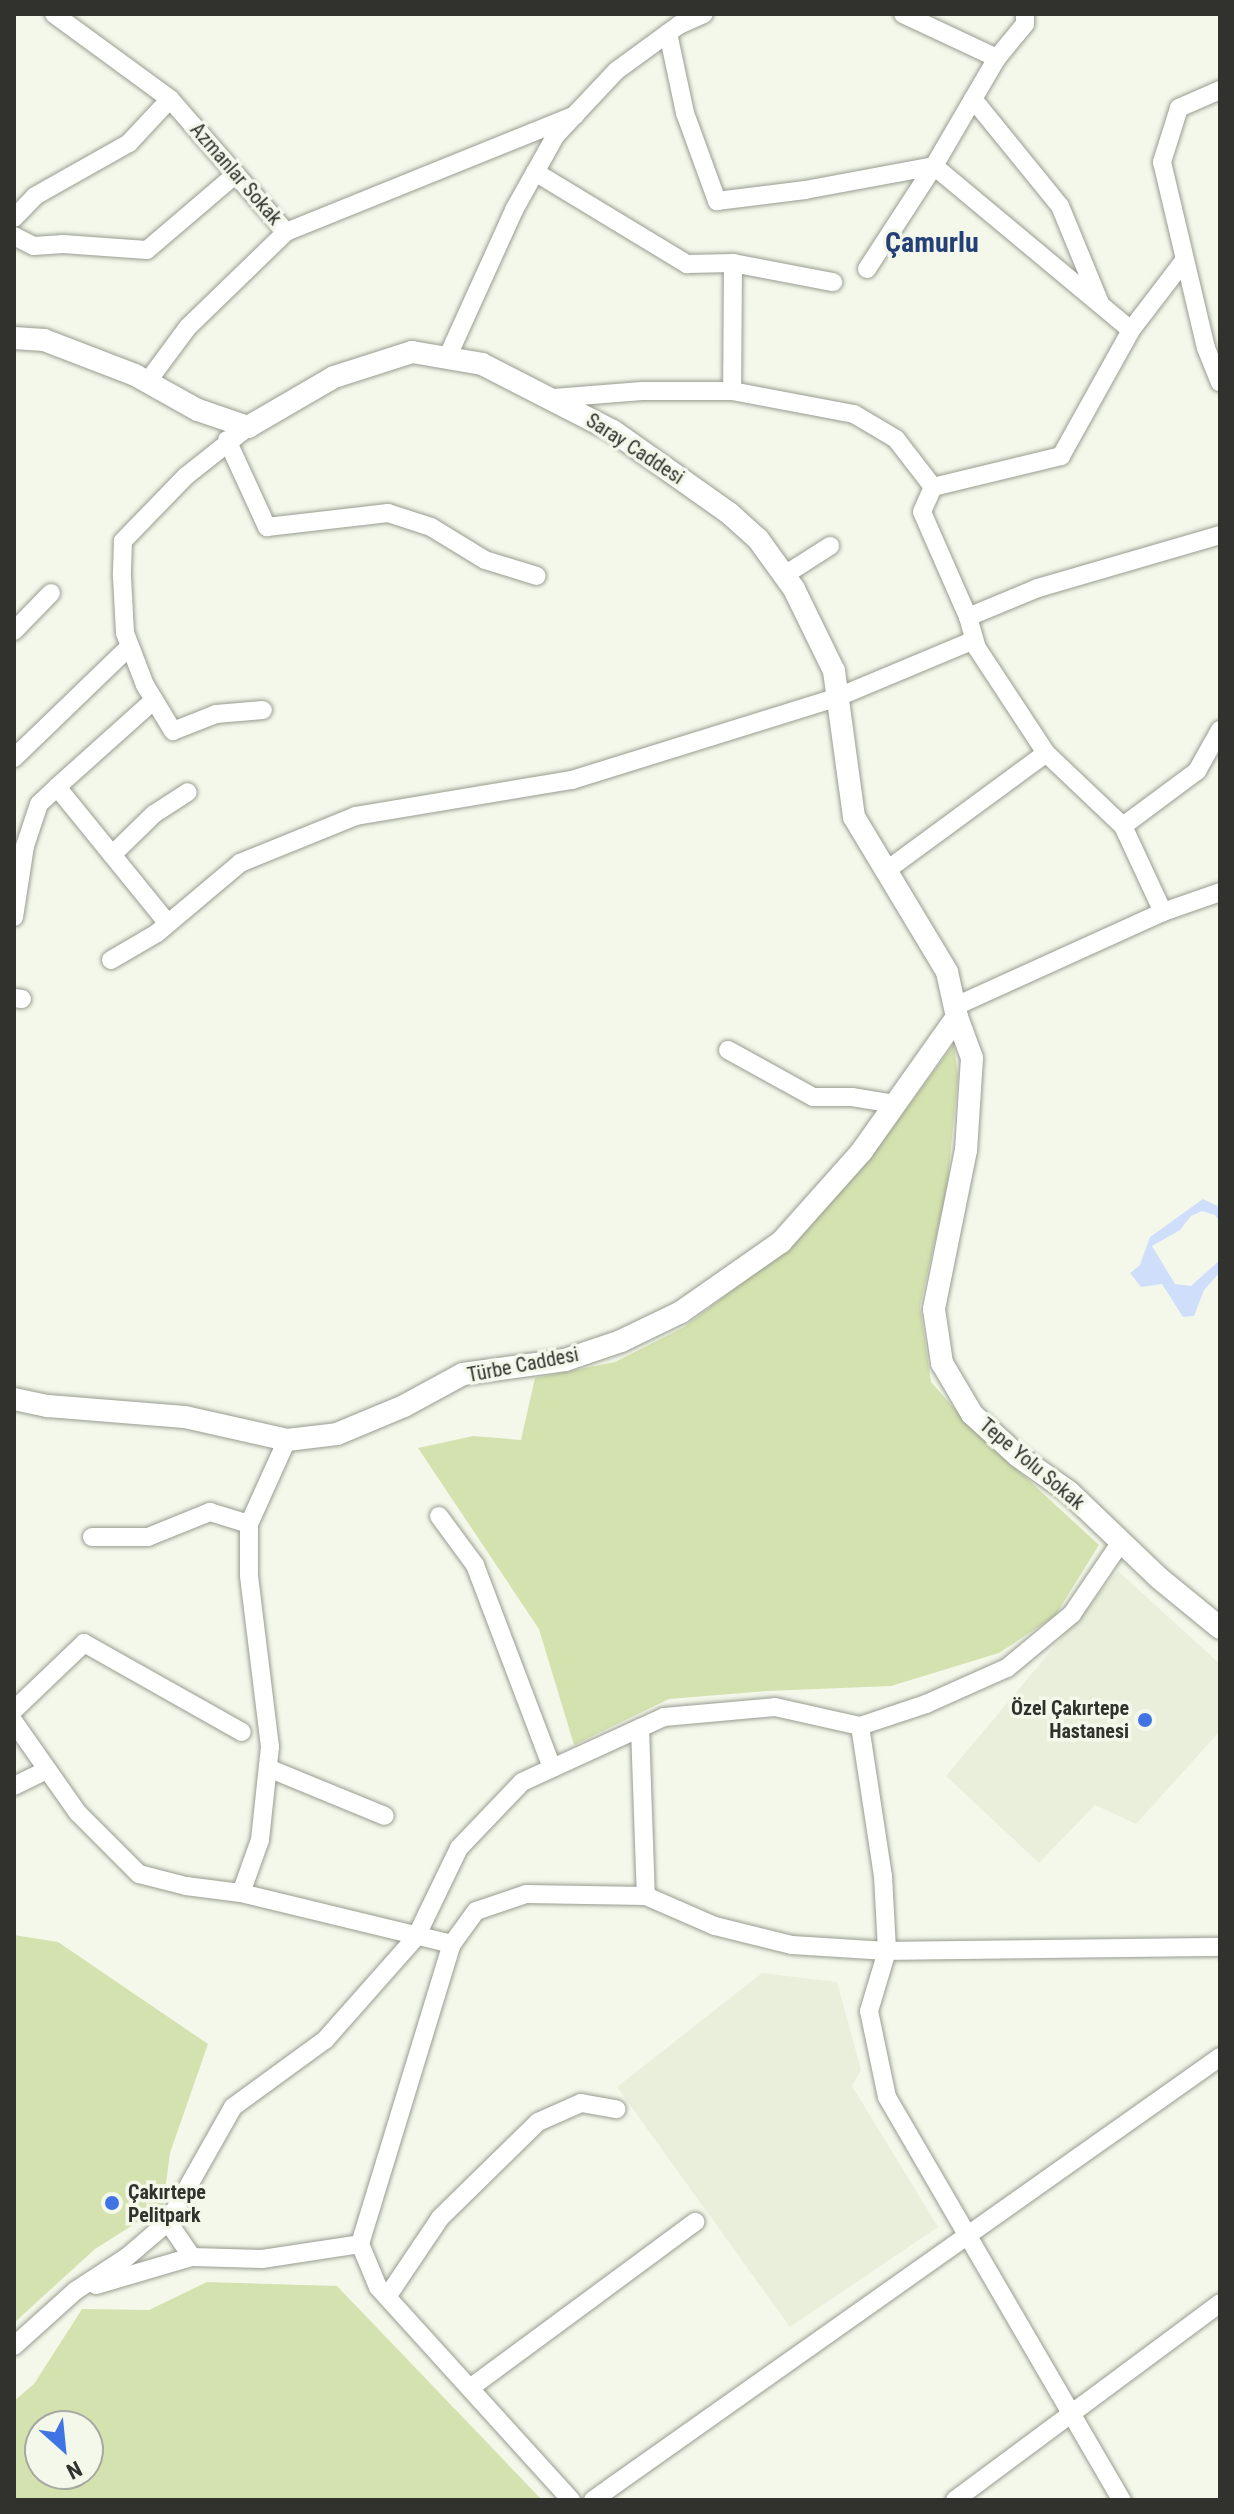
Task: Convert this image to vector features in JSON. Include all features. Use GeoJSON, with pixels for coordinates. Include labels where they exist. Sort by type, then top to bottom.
{"type":"FeatureCollection","features":[{"type":"Feature","properties":{"kind":"street","name":"Azmanlar Sokak"},"geometry":{"type":"LineString","coordinates":[[54,14],[170,99],[286,232],[575,115]]}},
{"type":"Feature","properties":{"kind":"street"},"geometry":{"type":"LineString","coordinates":[[903,14],[997,58]]}},
{"type":"Feature","properties":{"kind":"street"},"geometry":{"type":"LineString","coordinates":[[867,269],[934,166],[997,58],[1025,24],[1025,14]]}},
{"type":"Feature","properties":{"kind":"street"},"geometry":{"type":"LineString","coordinates":[[447,358],[535,172],[556,135],[616,71],[698,15]]}},
{"type":"Feature","properties":{"kind":"street"},"geometry":{"type":"LineString","coordinates":[[668,33],[685,113],[717,201],[793,192],[934,166]]}},
{"type":"Feature","properties":{"kind":"street"},"geometry":{"type":"LineString","coordinates":[[1220,90],[1179,108],[1162,162],[1183,262],[1206,348],[1220,382]]}},
{"type":"Feature","properties":{"kind":"street"},"geometry":{"type":"LineString","coordinates":[[14,218],[35,196],[129,143],[170,99]]}},
{"type":"Feature","properties":{"kind":"street"},"geometry":{"type":"LineString","coordinates":[[973,99],[1060,206],[1101,306]]}},
{"type":"Feature","properties":{"kind":"street"},"geometry":{"type":"LineString","coordinates":[[934,166],[1131,330]]}},
{"type":"Feature","properties":{"kind":"street"},"geometry":{"type":"LineString","coordinates":[[535,172],[687,264],[733,263],[833,282]]}},
{"type":"Feature","properties":{"kind":"street"},"geometry":{"type":"LineString","coordinates":[[14,236],[34,246],[63,244],[147,250],[236,174]]}},
{"type":"Feature","properties":{"kind":"street"},"geometry":{"type":"LineString","coordinates":[[148,381],[188,327],[286,232]]}},
{"type":"Feature","properties":{"kind":"street"},"geometry":{"type":"LineString","coordinates":[[933,487],[1061,456],[1131,330],[1183,262]]}},
{"type":"Feature","properties":{"kind":"street"},"geometry":{"type":"LineString","coordinates":[[732,391],[733,263]]}},
{"type":"Feature","properties":{"kind":"street"},"geometry":{"type":"LineString","coordinates":[[14,338],[44,340],[148,381],[198,410],[248,427]]}},
{"type":"Feature","properties":{"kind":"street","name":"Saray Caddesi"},"geometry":{"type":"LineString","coordinates":[[248,427],[334,377],[412,352],[482,364],[554,398],[613,431],[729,513],[758,539],[794,589],[834,671],[854,817],[947,972],[956,1012]]}},
{"type":"Feature","properties":{"kind":"street"},"geometry":{"type":"LineString","coordinates":[[554,398],[642,391],[732,391],[854,414],[896,439],[933,487]]}},
{"type":"Feature","properties":{"kind":"street"},"geometry":{"type":"LineString","coordinates":[[248,427],[227,440],[155,505],[123,541],[125,633],[154,700],[173,731],[216,714],[263,710]]}},
{"type":"Feature","properties":{"kind":"street"},"geometry":{"type":"LineString","coordinates":[[227,440],[267,527],[388,513],[431,527],[485,560],[537,576]]}},
{"type":"Feature","properties":{"kind":"street"},"geometry":{"type":"LineString","coordinates":[[933,487],[922,512],[968,617],[974,640],[1046,753],[1123,826],[1163,912]]}},
{"type":"Feature","properties":{"kind":"street"},"geometry":{"type":"LineString","coordinates":[[968,617],[1038,588],[1220,535]]}},
{"type":"Feature","properties":{"kind":"street"},"geometry":{"type":"LineString","coordinates":[[783,576],[830,546]]}},
{"type":"Feature","properties":{"kind":"street"},"geometry":{"type":"LineString","coordinates":[[14,631],[51,593]]}},
{"type":"Feature","properties":{"kind":"street"},"geometry":{"type":"LineString","coordinates":[[111,960],[157,933],[166,921],[240,863],[356,816],[572,780],[838,697],[974,640]]}},
{"type":"Feature","properties":{"kind":"street"},"geometry":{"type":"LineString","coordinates":[[14,758],[130,646]]}},
{"type":"Feature","properties":{"kind":"street"},"geometry":{"type":"LineString","coordinates":[[14,917],[25,846],[39,804],[154,700]]}},
{"type":"Feature","properties":{"kind":"street"},"geometry":{"type":"LineString","coordinates":[[1123,826],[1197,771],[1220,730]]}},
{"type":"Feature","properties":{"kind":"street"},"geometry":{"type":"LineString","coordinates":[[887,870],[1046,753]]}},
{"type":"Feature","properties":{"kind":"street"},"geometry":{"type":"LineString","coordinates":[[57,787],[166,921]]}},
{"type":"Feature","properties":{"kind":"street"},"geometry":{"type":"LineString","coordinates":[[112,855],[154,814],[188,792]]}},
{"type":"Feature","properties":{"kind":"street"},"geometry":{"type":"LineString","coordinates":[[956,1012],[1163,912],[1220,892]]}},
{"type":"Feature","properties":{"kind":"street","name":"Türbe Caddesi"},"geometry":{"type":"LineString","coordinates":[[14,1399],[48,1406],[185,1417],[287,1440],[337,1434],[404,1406],[463,1374],[565,1360],[621,1341],[681,1312],[781,1242],[862,1151],[956,1012]]}},
{"type":"Feature","properties":{"kind":"street","name":"Tepe Yolu Sokak"},"geometry":{"type":"LineString","coordinates":[[956,1012],[972,1058],[966,1150],[934,1309],[942,1363],[972,1414],[1018,1456],[1069,1492],[1220,1628]]}},
{"type":"Feature","properties":{"kind":"street"},"geometry":{"type":"LineString","coordinates":[[728,1050],[813,1097],[852,1097],[895,1104]]}},
{"type":"Feature","properties":{"kind":"street"},"geometry":{"type":"LineString","coordinates":[[241,1893],[260,1840],[270,1747],[249,1575],[249,1524],[287,1440]]}},
{"type":"Feature","properties":{"kind":"street"},"geometry":{"type":"LineString","coordinates":[[92,1537],[148,1537],[210,1512],[249,1524]]}},
{"type":"Feature","properties":{"kind":"street"},"geometry":{"type":"LineString","coordinates":[[439,1516],[475,1565],[552,1768]]}},
{"type":"Feature","properties":{"kind":"street"},"geometry":{"type":"LineString","coordinates":[[14,2346],[75,2291],[127,2257],[168,2222],[233,2107],[325,2040],[416,1937],[459,1848],[522,1782],[664,1717],[775,1707],[860,1726],[926,1704],[1007,1668],[1072,1614],[1121,1542]]}},
{"type":"Feature","properties":{"kind":"street"},"geometry":{"type":"LineString","coordinates":[[14,1710],[84,1643],[242,1732]]}},
{"type":"Feature","properties":{"kind":"street"},"geometry":{"type":"LineString","coordinates":[[14,1722],[78,1813],[139,1874],[186,1886],[241,1893],[452,1944]]}},
{"type":"Feature","properties":{"kind":"street"},"geometry":{"type":"LineString","coordinates":[[860,1726],[883,1876],[887,1951],[869,2011],[887,2097],[1122,2500]]}},
{"type":"Feature","properties":{"kind":"street"},"geometry":{"type":"LineString","coordinates":[[640,1728],[646,1896]]}},
{"type":"Feature","properties":{"kind":"street"},"geometry":{"type":"LineString","coordinates":[[268,1768],[385,1816]]}},
{"type":"Feature","properties":{"kind":"street"},"geometry":{"type":"LineString","coordinates":[[14,1786],[47,1770]]}},
{"type":"Feature","properties":{"kind":"street"},"geometry":{"type":"LineString","coordinates":[[571,2500],[378,2287],[360,2244],[452,1944],[476,1911],[526,1894],[646,1896],[715,1926],[792,1945],[887,1951],[1220,1947]]}},
{"type":"Feature","properties":{"kind":"street"},"geometry":{"type":"LineString","coordinates":[[593,2500],[1220,2057]]}},
{"type":"Feature","properties":{"kind":"street"},"geometry":{"type":"LineString","coordinates":[[387,2297],[440,2218],[538,2122],[581,2103],[616,2109]]}},
{"type":"Feature","properties":{"kind":"street"},"geometry":{"type":"LineString","coordinates":[[168,2222],[192,2257]]}},
{"type":"Feature","properties":{"kind":"street"},"geometry":{"type":"LineString","coordinates":[[470,2388],[695,2222]]}},
{"type":"Feature","properties":{"kind":"street"},"geometry":{"type":"LineString","coordinates":[[75,2291],[192,2257],[262,2259],[360,2244]]}},
{"type":"Feature","properties":{"kind":"street"},"geometry":{"type":"LineString","coordinates":[[955,2500],[1220,2303]]}},
{"type":"Feature","properties":{"kind":"shaded area"},"geometry":{"type":"Polygon","coordinates":[[[1118,1571],[1220,1664],[1220,1731],[1136,1824],[1095,1805],[1039,1863],[946,1776],[1118,1571]]]}},
{"type":"Feature","properties":{"kind":"shaded area"},"geometry":{"type":"Polygon","coordinates":[[[762,1973],[837,1982],[861,2070],[852,2086],[938,2227],[790,2327],[617,2087],[762,1973]]]}},
{"type":"Feature","properties":{"kind":"green space"},"geometry":{"type":"Polygon","coordinates":[[[954,1044],[958,1076],[947,1189],[920,1306],[931,1382],[971,1427],[1099,1545],[1055,1616],[999,1653],[891,1686],[669,1699],[574,1745],[539,1629],[418,1448],[473,1436],[521,1440],[535,1378],[615,1362],[684,1327],[789,1247],[871,1157],[954,1044]]]}},
{"type":"Feature","properties":{"kind":"green space"},"geometry":{"type":"Polygon","coordinates":[[[14,1935],[58,1942],[208,2044],[170,2153],[163,2206],[95,2249],[14,2323],[14,1935]]]}},
{"type":"Feature","properties":{"kind":"green space"},"geometry":{"type":"Polygon","coordinates":[[[207,2282],[337,2286],[542,2500],[14,2500],[14,2401],[34,2384],[82,2309],[149,2310],[207,2282]]]}},
{"type":"Feature","properties":{"kind":"water"},"geometry":{"type":"Polygon","coordinates":[[[1203,1199],[1220,1207],[1220,1222],[1215,1215],[1202,1211],[1191,1216],[1180,1230],[1152,1246],[1175,1284],[1191,1286],[1220,1260],[1220,1272],[1204,1290],[1194,1316],[1183,1317],[1162,1284],[1141,1287],[1130,1273],[1140,1265],[1150,1237],[1203,1199]]]}},
{"type":"Feature","properties":{"kind":"place","name":"Özel Çakırtepe Hastanesi"},"geometry":{"type":"Point","coordinates":[1145,1720]}},
{"type":"Feature","properties":{"kind":"place","name":"Çakırtepe Pelitpark"},"geometry":{"type":"Point","coordinates":[112,2203]}},
{"type":"Feature","properties":{"kind":"district","name":"Çamurlu"},"geometry":{"type":"Point","coordinates":[932,243]}}]}
